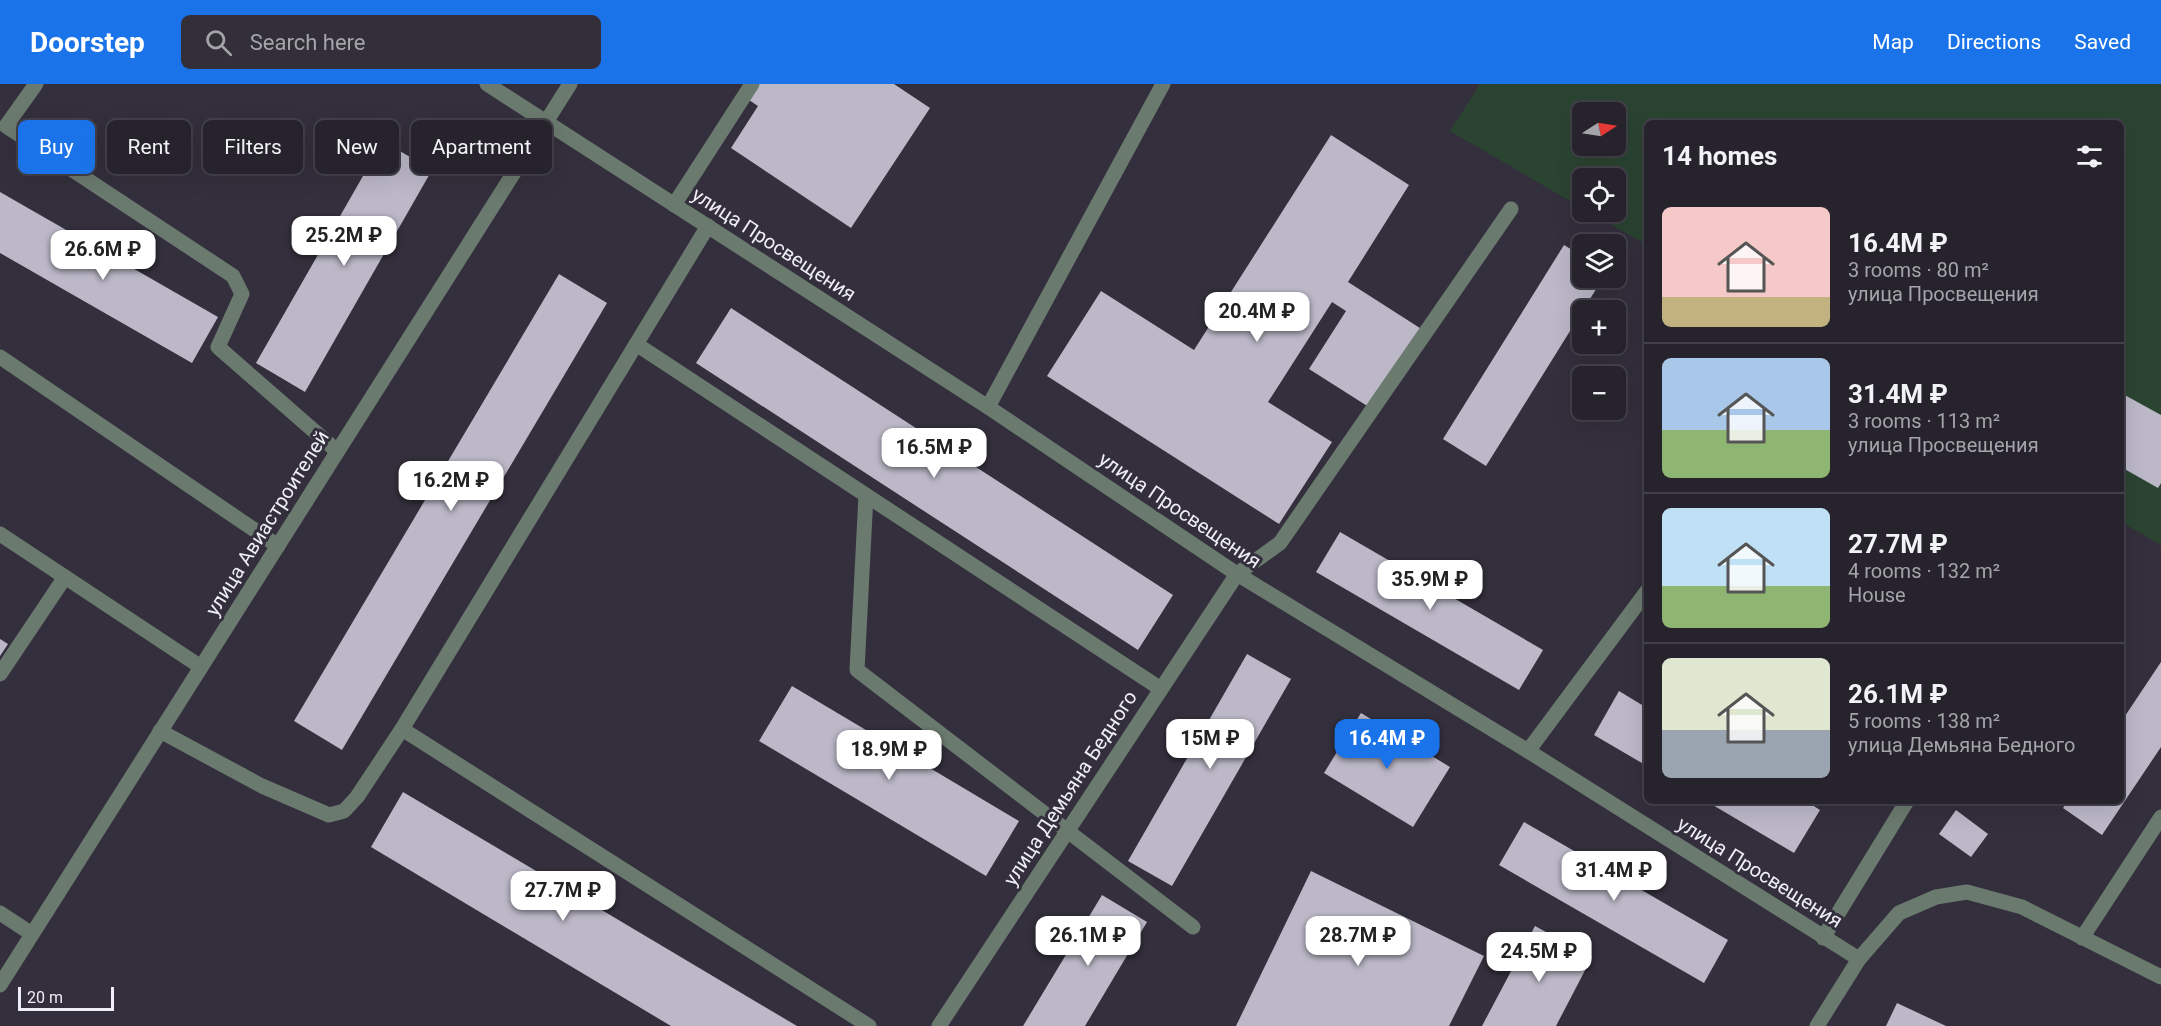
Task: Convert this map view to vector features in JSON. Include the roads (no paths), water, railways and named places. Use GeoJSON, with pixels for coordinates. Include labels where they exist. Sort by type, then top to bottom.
{"type":"FeatureCollection","features":[{"type":"Feature","properties":{"kind":"street"},"geometry":{"type":"LineString","coordinates":[[36,84],[6,126],[233,276],[242,294],[218,347],[337,451]]}},
{"type":"Feature","properties":{"kind":"street","name":"улица Просвещения"},"geometry":{"type":"LineString","coordinates":[[487,84],[547,120]]}},
{"type":"Feature","properties":{"kind":"street","name":"улица Авиастроителей"},"geometry":{"type":"LineString","coordinates":[[547,120],[570,84]]}},
{"type":"Feature","properties":{"kind":"street"},"geometry":{"type":"LineString","coordinates":[[674,205],[752,84]]}},
{"type":"Feature","properties":{"kind":"street"},"geometry":{"type":"LineString","coordinates":[[988,407],[1163,84]]}},
{"type":"Feature","properties":{"kind":"street","name":"улица Просвещения"},"geometry":{"type":"LineString","coordinates":[[552,123],[674,205],[988,407],[1237,574],[1528,751],[1859,959]]}},
{"type":"Feature","properties":{"kind":"street","name":"улица Авиастроителей"},"geometry":{"type":"LineString","coordinates":[[0,985],[513,174]]}},
{"type":"Feature","properties":{"kind":"street"},"geometry":{"type":"LineString","coordinates":[[1237,574],[1280,543],[1511,209]]}},
{"type":"Feature","properties":{"kind":"street"},"geometry":{"type":"LineString","coordinates":[[160,731],[262,786],[329,815],[344,811],[357,797],[402,729],[708,226]]}},
{"type":"Feature","properties":{"kind":"street"},"geometry":{"type":"LineString","coordinates":[[636,344],[1161,689]]}},
{"type":"Feature","properties":{"kind":"street"},"geometry":{"type":"LineString","coordinates":[[0,357],[278,546]]}},
{"type":"Feature","properties":{"kind":"street"},"geometry":{"type":"LineString","coordinates":[[866,495],[857,670],[1193,927]]}},
{"type":"Feature","properties":{"kind":"street"},"geometry":{"type":"LineString","coordinates":[[0,534],[201,667]]}},
{"type":"Feature","properties":{"kind":"street","name":"улица Демьяна Бедного"},"geometry":{"type":"LineString","coordinates":[[939,1026],[1237,574]]}},
{"type":"Feature","properties":{"kind":"street"},"geometry":{"type":"LineString","coordinates":[[0,675],[65,577]]}},
{"type":"Feature","properties":{"kind":"street"},"geometry":{"type":"LineString","coordinates":[[1528,751],[1644,595]]}},
{"type":"Feature","properties":{"kind":"street"},"geometry":{"type":"LineString","coordinates":[[402,729],[869,1026]]}},
{"type":"Feature","properties":{"kind":"street"},"geometry":{"type":"LineString","coordinates":[[1823,938],[1904,804]]}},
{"type":"Feature","properties":{"kind":"street"},"geometry":{"type":"LineString","coordinates":[[2082,938],[2161,817]]}},
{"type":"Feature","properties":{"kind":"street"},"geometry":{"type":"LineString","coordinates":[[1817,1026],[1859,959],[1899,913],[1936,897],[1967,892],[2022,908],[2161,977]]}},
{"type":"Feature","properties":{"kind":"street"},"geometry":{"type":"LineString","coordinates":[[0,913],[32,934]]}}]}
